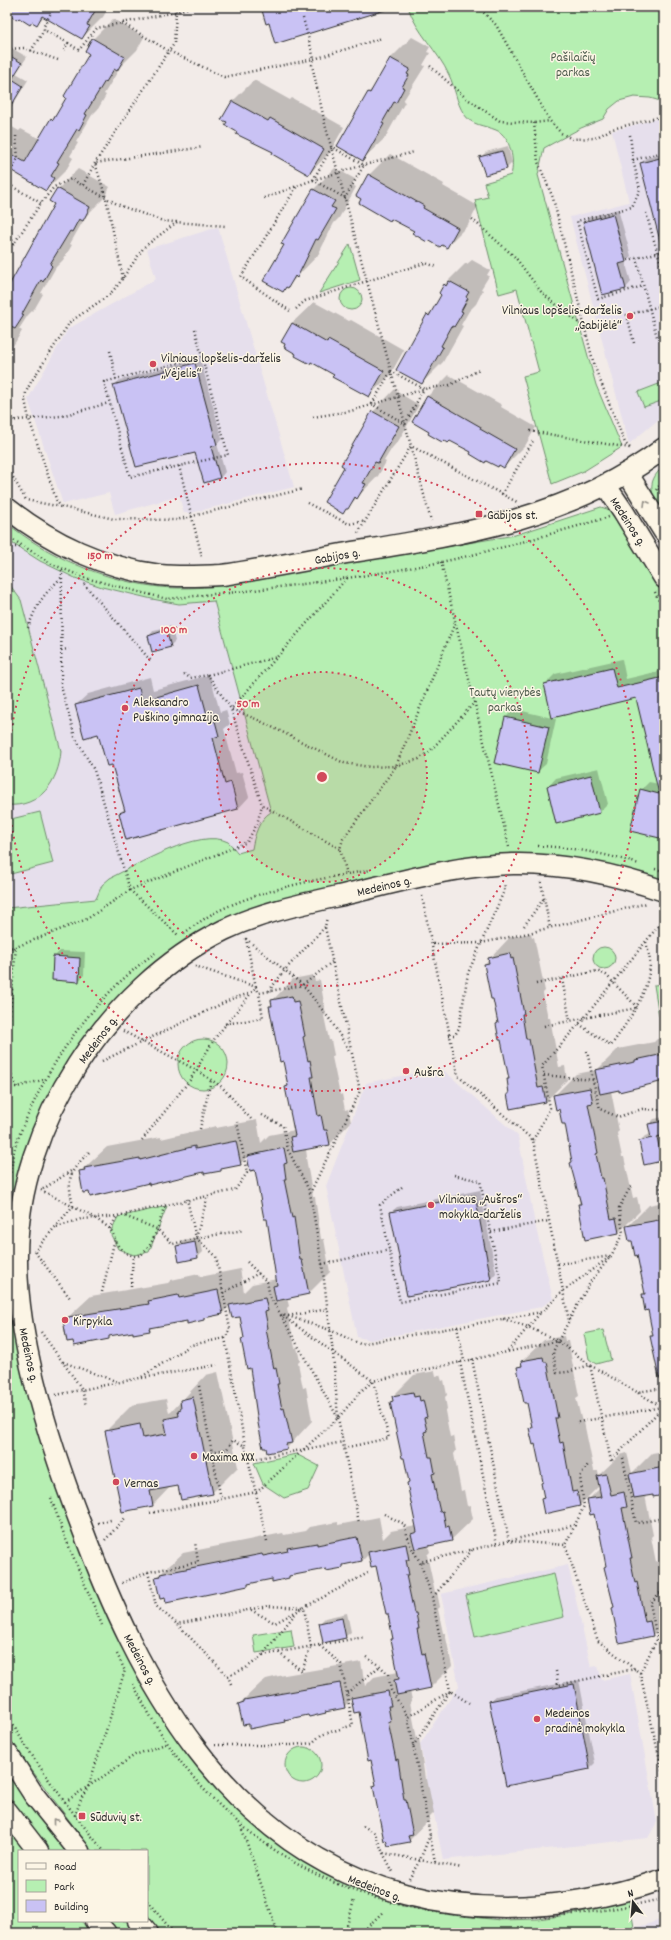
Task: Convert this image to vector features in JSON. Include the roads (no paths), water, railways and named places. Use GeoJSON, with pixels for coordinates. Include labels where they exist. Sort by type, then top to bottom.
{"type":"FeatureCollection","features":[{"type":"Feature","properties":{"kind":"street","name":"Gabijos g."},"geometry":{"type":"LineString","coordinates":[[7,508],[30,525],[90,558],[127,569],[161,575],[222,575],[436,538],[500,524],[551,509],[606,486],[628,474],[664,448]]}},
{"type":"Feature","properties":{"kind":"street","name":"Medeinos g."},"geometry":{"type":"LineString","coordinates":[[628,474],[664,532]]}},
{"type":"Feature","properties":{"kind":"street","name":"Medeinos g."},"geometry":{"type":"LineString","coordinates":[[606,486],[664,578]]}},
{"type":"Feature","properties":{"kind":"street","name":"Medeinos g."},"geometry":{"type":"LineString","coordinates":[[657,897],[637,882],[592,871],[544,865],[511,864],[474,868],[418,878],[289,906],[221,932],[197,945],[149,980],[128,1000],[94,1039],[68,1080],[45,1126],[14,1208],[12,1233],[21,1307],[35,1381],[57,1458],[87,1541],[112,1602],[154,1685],[195,1747],[226,1785],[257,1816],[290,1843],[342,1875],[402,1898],[447,1908],[494,1913],[554,1910],[620,1895],[663,1870]]}},
{"type":"Feature","properties":{"kind":"street"},"geometry":{"type":"LineString","coordinates":[[7,1753],[34,1795],[78,1850]]}},
{"type":"Feature","properties":{"kind":"street"},"geometry":{"type":"LineString","coordinates":[[7,1810],[37,1850]]}},
{"type":"Feature","properties":{"kind":"street"},"geometry":{"type":"LineString","coordinates":[[96,1922],[106,1933]]}},
{"type":"Feature","properties":{"kind":"street"},"geometry":{"type":"LineString","coordinates":[[139,1922],[148,1933]]}},
{"type":"Feature","properties":{"kind":"place","name":"Vilniaus lopšelis-darželis „Gabijėlė“"},"geometry":{"type":"Point","coordinates":[630,316]}},
{"type":"Feature","properties":{"kind":"place","name":"Vilniaus lopšelis-darželis „Vėjelis“"},"geometry":{"type":"Point","coordinates":[153,364]}},
{"type":"Feature","properties":{"kind":"place","name":"Gabijos st."},"geometry":{"type":"Point","coordinates":[479,514]}},
{"type":"Feature","properties":{"kind":"place","name":"Aleksandro Puškino gimnazija"},"geometry":{"type":"Point","coordinates":[125,708]}},
{"type":"Feature","properties":{"kind":"place","name":"Aušra"},"geometry":{"type":"Point","coordinates":[406,1071]}},
{"type":"Feature","properties":{"kind":"place","name":"Vilniaus „Aušros“ mokykla-darželis"},"geometry":{"type":"Point","coordinates":[431,1205]}},
{"type":"Feature","properties":{"kind":"place","name":"Kirpykla"},"geometry":{"type":"Point","coordinates":[65,1320]}},
{"type":"Feature","properties":{"kind":"place","name":"Maxima XXX"},"geometry":{"type":"Point","coordinates":[194,1456]}},
{"type":"Feature","properties":{"kind":"place","name":"Vernas"},"geometry":{"type":"Point","coordinates":[116,1482]}},
{"type":"Feature","properties":{"kind":"place","name":"Medeinos pradinė mokykla"},"geometry":{"type":"Point","coordinates":[537,1719]}},
{"type":"Feature","properties":{"kind":"place","name":"Sūduvių st."},"geometry":{"type":"Point","coordinates":[82,1816]}},
{"type":"Feature","properties":{"kind":"park label","name":"Pašilaičių parkas"},"geometry":{"type":"Point","coordinates":[573,64]}},
{"type":"Feature","properties":{"kind":"park label","name":"Tautų vienybės parkas"},"geometry":{"type":"Point","coordinates":[505,698]}}]}
